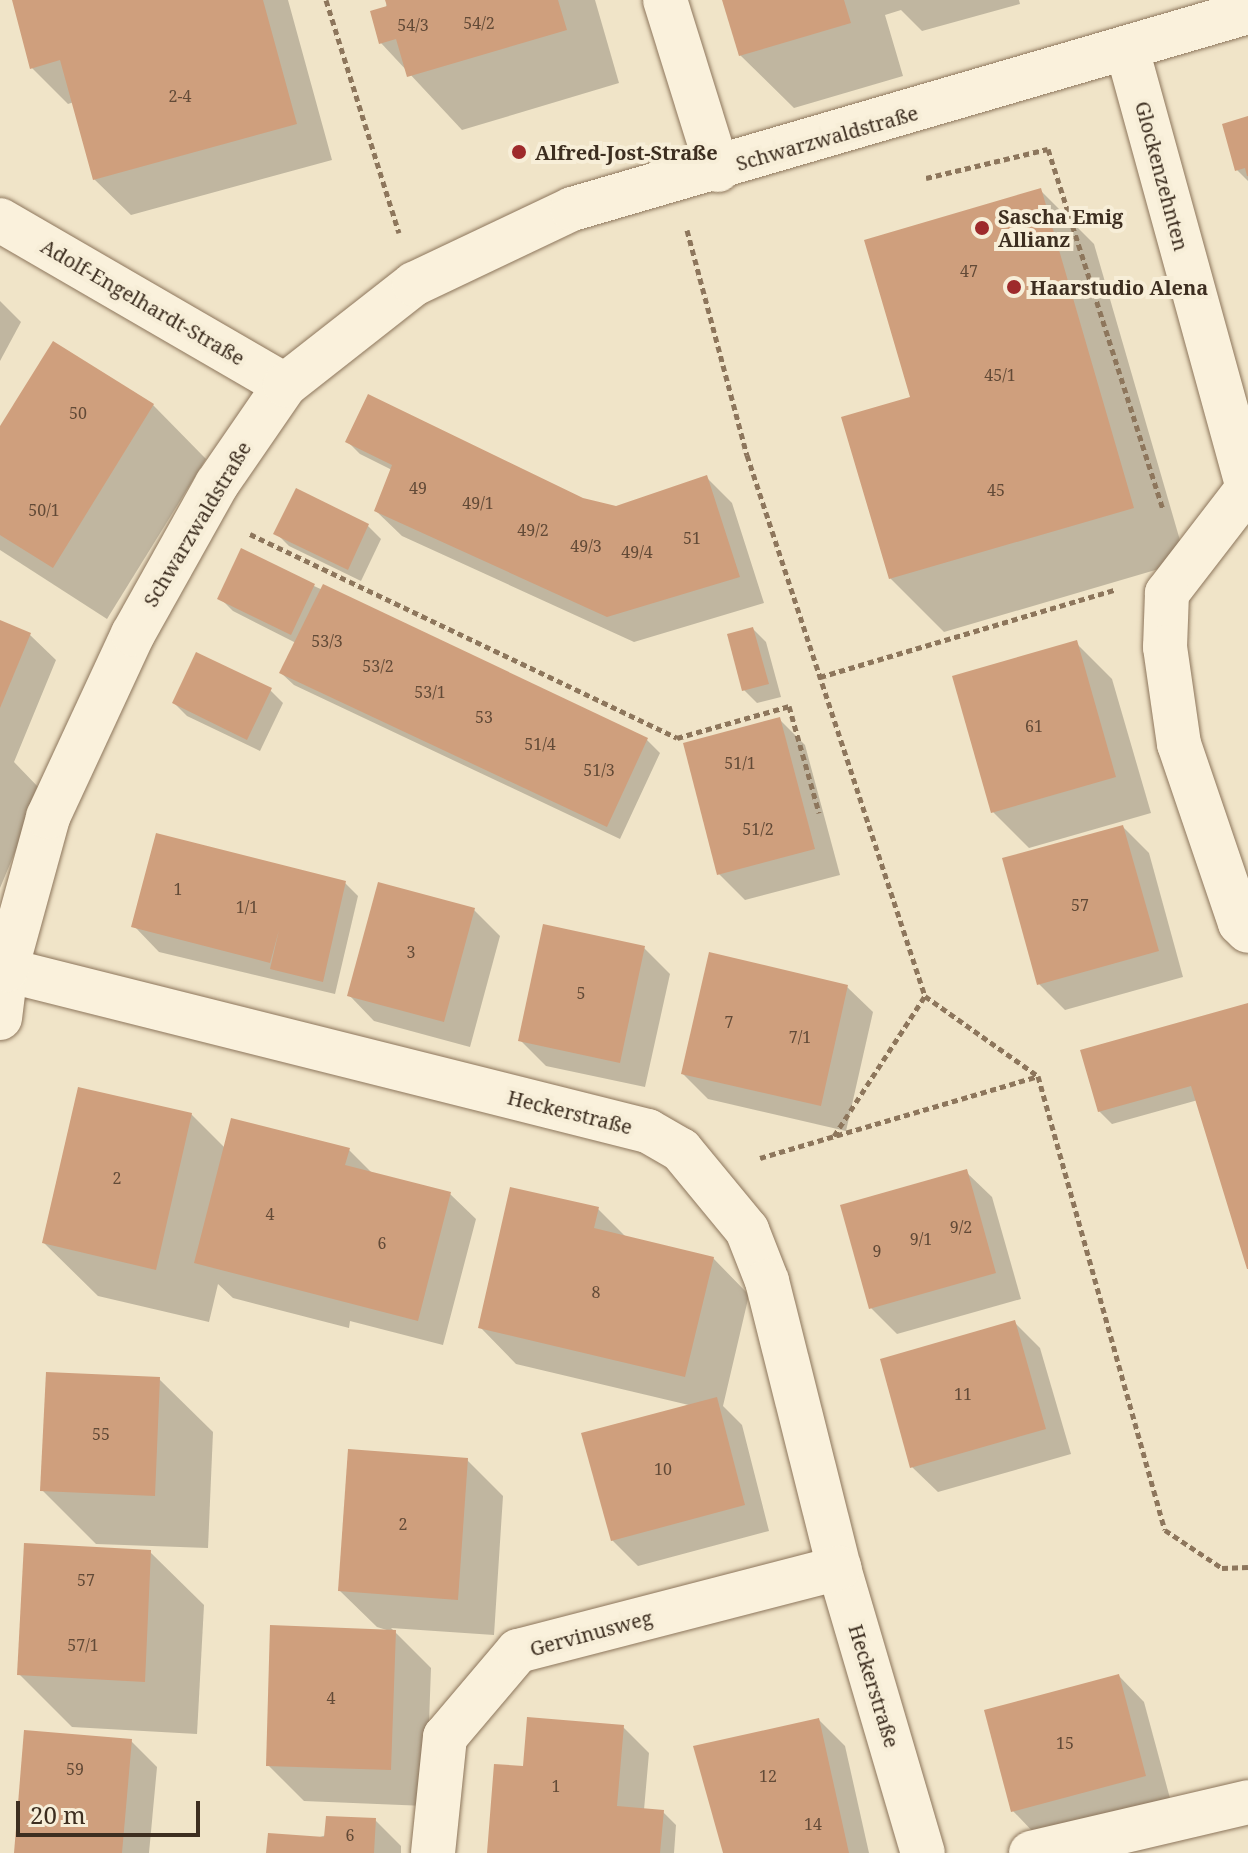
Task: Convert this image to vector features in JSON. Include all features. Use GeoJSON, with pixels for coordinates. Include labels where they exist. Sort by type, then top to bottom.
{"type":"FeatureCollection","features":[{"type":"Feature","properties":{"kind":"street"},"geometry":{"type":"LineString","coordinates":[[665,0],[718,170]]}},
{"type":"Feature","properties":{"kind":"street","name":"Schwarzwaldstraße"},"geometry":{"type":"LineString","coordinates":[[0,1018],[6,970],[48,817],[133,634],[202,510],[285,385],[414,284],[572,209],[718,170],[1248,12]]}},
{"type":"Feature","properties":{"kind":"street","name":"Glockenzehnten"},"geometry":{"type":"LineString","coordinates":[[1127,49],[1248,488],[1167,593],[1165,647],[1179,744],[1240,923],[1248,931]]}},
{"type":"Feature","properties":{"kind":"street","name":"Adolf-Engelhardt-Straße"},"geometry":{"type":"LineString","coordinates":[[0,220],[285,385]]}},
{"type":"Feature","properties":{"kind":"street","name":"Heckerstraße"},"geometry":{"type":"LineString","coordinates":[[6,970],[648,1131],[681,1150],[747,1230],[767,1281],[839,1568],[923,1853]]}},
{"type":"Feature","properties":{"kind":"street","name":"Gervinusweg"},"geometry":{"type":"LineString","coordinates":[[433,1853],[445,1737],[518,1651],[839,1568]]}},
{"type":"Feature","properties":{"kind":"street"},"geometry":{"type":"LineString","coordinates":[[1031,1853],[1248,1802]]}},
{"type":"Feature","properties":{"kind":"path"},"geometry":{"type":"LineString","coordinates":[[326,0],[414,284]]}},
{"type":"Feature","properties":{"kind":"path"},"geometry":{"type":"LineString","coordinates":[[820,677],[1182,570],[1048,149],[926,178]]}},
{"type":"Feature","properties":{"kind":"path"},"geometry":{"type":"LineString","coordinates":[[674,181],[747,455],[925,996],[1038,1076],[1165,1530],[1222,1568],[1248,1567]]}},
{"type":"Feature","properties":{"kind":"path"},"geometry":{"type":"LineString","coordinates":[[202,510],[334,578],[677,738],[789,706],[819,813]]}},
{"type":"Feature","properties":{"kind":"path"},"geometry":{"type":"LineString","coordinates":[[834,1136],[925,996]]}},
{"type":"Feature","properties":{"kind":"path"},"geometry":{"type":"LineString","coordinates":[[707,1178],[834,1136],[1038,1076]]}},
{"type":"Feature","properties":{"kind":"building"},"geometry":{"type":"Polygon","coordinates":[[[12,0],[263,0],[297,124],[93,180],[60,60],[30,69],[12,0]]]}},
{"type":"Feature","properties":{"kind":"building"},"geometry":{"type":"Polygon","coordinates":[[[385,0],[558,0],[567,30],[407,77],[396,39],[379,44],[370,11],[387,6],[385,0]]]}},
{"type":"Feature","properties":{"kind":"building"},"geometry":{"type":"Polygon","coordinates":[[[722,0],[844,0],[851,23],[739,56],[722,0]]]}},
{"type":"Feature","properties":{"kind":"building"},"geometry":{"type":"Polygon","coordinates":[[[1248,116],[1247,176],[1245,168],[1235,171],[1222,124],[1248,116]]]}},
{"type":"Feature","properties":{"kind":"building"},"geometry":{"type":"Polygon","coordinates":[[[1041,188],[1134,508],[889,579],[841,417],[910,397],[864,240],[1041,188]]]}},
{"type":"Feature","properties":{"kind":"building"},"geometry":{"type":"Polygon","coordinates":[[[53,341],[154,404],[53,568],[0,535],[0,426],[53,341]]]}},
{"type":"Feature","properties":{"kind":"building"},"geometry":{"type":"Polygon","coordinates":[[[368,394],[583,498],[616,506],[707,475],[740,577],[607,617],[374,511],[392,465],[345,442],[368,394]]]}},
{"type":"Feature","properties":{"kind":"building"},"geometry":{"type":"Polygon","coordinates":[[[296,488],[369,524],[348,570],[273,534],[296,488]]]}},
{"type":"Feature","properties":{"kind":"building"},"geometry":{"type":"Polygon","coordinates":[[[241,548],[315,584],[291,635],[217,599],[241,548]]]}},
{"type":"Feature","properties":{"kind":"building"},"geometry":{"type":"Polygon","coordinates":[[[323,584],[648,738],[607,827],[279,673],[323,584]]]}},
{"type":"Feature","properties":{"kind":"building"},"geometry":{"type":"Polygon","coordinates":[[[0,620],[31,633],[0,708],[0,620]]]}},
{"type":"Feature","properties":{"kind":"building"},"geometry":{"type":"Polygon","coordinates":[[[753,627],[769,684],[742,691],[727,634],[753,627]]]}},
{"type":"Feature","properties":{"kind":"building"},"geometry":{"type":"Polygon","coordinates":[[[1077,640],[1116,777],[991,813],[952,676],[1077,640]]]}},
{"type":"Feature","properties":{"kind":"building"},"geometry":{"type":"Polygon","coordinates":[[[196,652],[272,688],[247,740],[172,703],[196,652]]]}},
{"type":"Feature","properties":{"kind":"building"},"geometry":{"type":"Polygon","coordinates":[[[780,717],[815,849],[717,875],[683,743],[780,717]]]}},
{"type":"Feature","properties":{"kind":"building"},"geometry":{"type":"Polygon","coordinates":[[[1123,825],[1159,951],[1037,985],[1002,858],[1123,825]]]}},
{"type":"Feature","properties":{"kind":"building"},"geometry":{"type":"Polygon","coordinates":[[[156,833],[346,881],[323,982],[270,969],[279,930],[270,963],[131,927],[156,833]]]}},
{"type":"Feature","properties":{"kind":"building"},"geometry":{"type":"Polygon","coordinates":[[[378,882],[475,908],[444,1022],[347,996],[378,882]]]}},
{"type":"Feature","properties":{"kind":"building"},"geometry":{"type":"Polygon","coordinates":[[[543,924],[645,946],[620,1063],[518,1041],[543,924]]]}},
{"type":"Feature","properties":{"kind":"building"},"geometry":{"type":"Polygon","coordinates":[[[709,952],[848,985],[821,1106],[681,1074],[709,952]]]}},
{"type":"Feature","properties":{"kind":"building"},"geometry":{"type":"Polygon","coordinates":[[[1248,1003],[1247,1269],[1191,1086],[1098,1112],[1080,1050],[1248,1003]]]}},
{"type":"Feature","properties":{"kind":"building"},"geometry":{"type":"Polygon","coordinates":[[[78,1087],[192,1113],[156,1270],[42,1243],[78,1087]]]}},
{"type":"Feature","properties":{"kind":"building"},"geometry":{"type":"Polygon","coordinates":[[[231,1118],[350,1148],[345,1165],[451,1192],[418,1321],[194,1263],[231,1118]]]}},
{"type":"Feature","properties":{"kind":"building"},"geometry":{"type":"Polygon","coordinates":[[[967,1169],[996,1273],[869,1309],[840,1205],[967,1169]]]}},
{"type":"Feature","properties":{"kind":"building"},"geometry":{"type":"Polygon","coordinates":[[[510,1187],[599,1207],[594,1228],[714,1257],[685,1377],[478,1328],[510,1187]]]}},
{"type":"Feature","properties":{"kind":"building"},"geometry":{"type":"Polygon","coordinates":[[[1015,1320],[1046,1429],[910,1468],[880,1359],[1015,1320]]]}},
{"type":"Feature","properties":{"kind":"building"},"geometry":{"type":"Polygon","coordinates":[[[46,1372],[160,1377],[155,1496],[40,1491],[46,1372]]]}},
{"type":"Feature","properties":{"kind":"building"},"geometry":{"type":"Polygon","coordinates":[[[717,1397],[745,1505],[611,1541],[581,1433],[717,1397]]]}},
{"type":"Feature","properties":{"kind":"building"},"geometry":{"type":"Polygon","coordinates":[[[348,1449],[468,1458],[458,1600],[338,1591],[348,1449]]]}},
{"type":"Feature","properties":{"kind":"building"},"geometry":{"type":"Polygon","coordinates":[[[24,1543],[151,1550],[145,1682],[17,1675],[24,1543]]]}},
{"type":"Feature","properties":{"kind":"building"},"geometry":{"type":"Polygon","coordinates":[[[270,1625],[396,1630],[391,1770],[266,1766],[270,1625]]]}},
{"type":"Feature","properties":{"kind":"building"},"geometry":{"type":"Polygon","coordinates":[[[1119,1674],[1146,1776],[1011,1812],[984,1710],[1119,1674]]]}},
{"type":"Feature","properties":{"kind":"building"},"geometry":{"type":"Polygon","coordinates":[[[527,1717],[624,1725],[617,1806],[664,1810],[660,1853],[487,1853],[494,1764],[523,1766],[527,1717]]]}},
{"type":"Feature","properties":{"kind":"building"},"geometry":{"type":"Polygon","coordinates":[[[819,1718],[849,1853],[723,1853],[693,1746],[819,1718]]]}},
{"type":"Feature","properties":{"kind":"building"},"geometry":{"type":"Polygon","coordinates":[[[24,1730],[132,1739],[122,1853],[14,1853],[24,1730]]]}},
{"type":"Feature","properties":{"kind":"building"},"geometry":{"type":"Polygon","coordinates":[[[326,1816],[376,1818],[374,1853],[266,1853],[268,1833],[324,1837],[326,1816]]]}},
{"type":"Feature","properties":{"kind":"place","name":"Alfred-Jost-Straße"},"geometry":{"type":"Point","coordinates":[519,152]}},
{"type":"Feature","properties":{"kind":"place","name":"Sascha Emig Allianz"},"geometry":{"type":"Point","coordinates":[982,228]}},
{"type":"Feature","properties":{"kind":"place","name":"Haarstudio Alena"},"geometry":{"type":"Point","coordinates":[1014,287]}}]}
